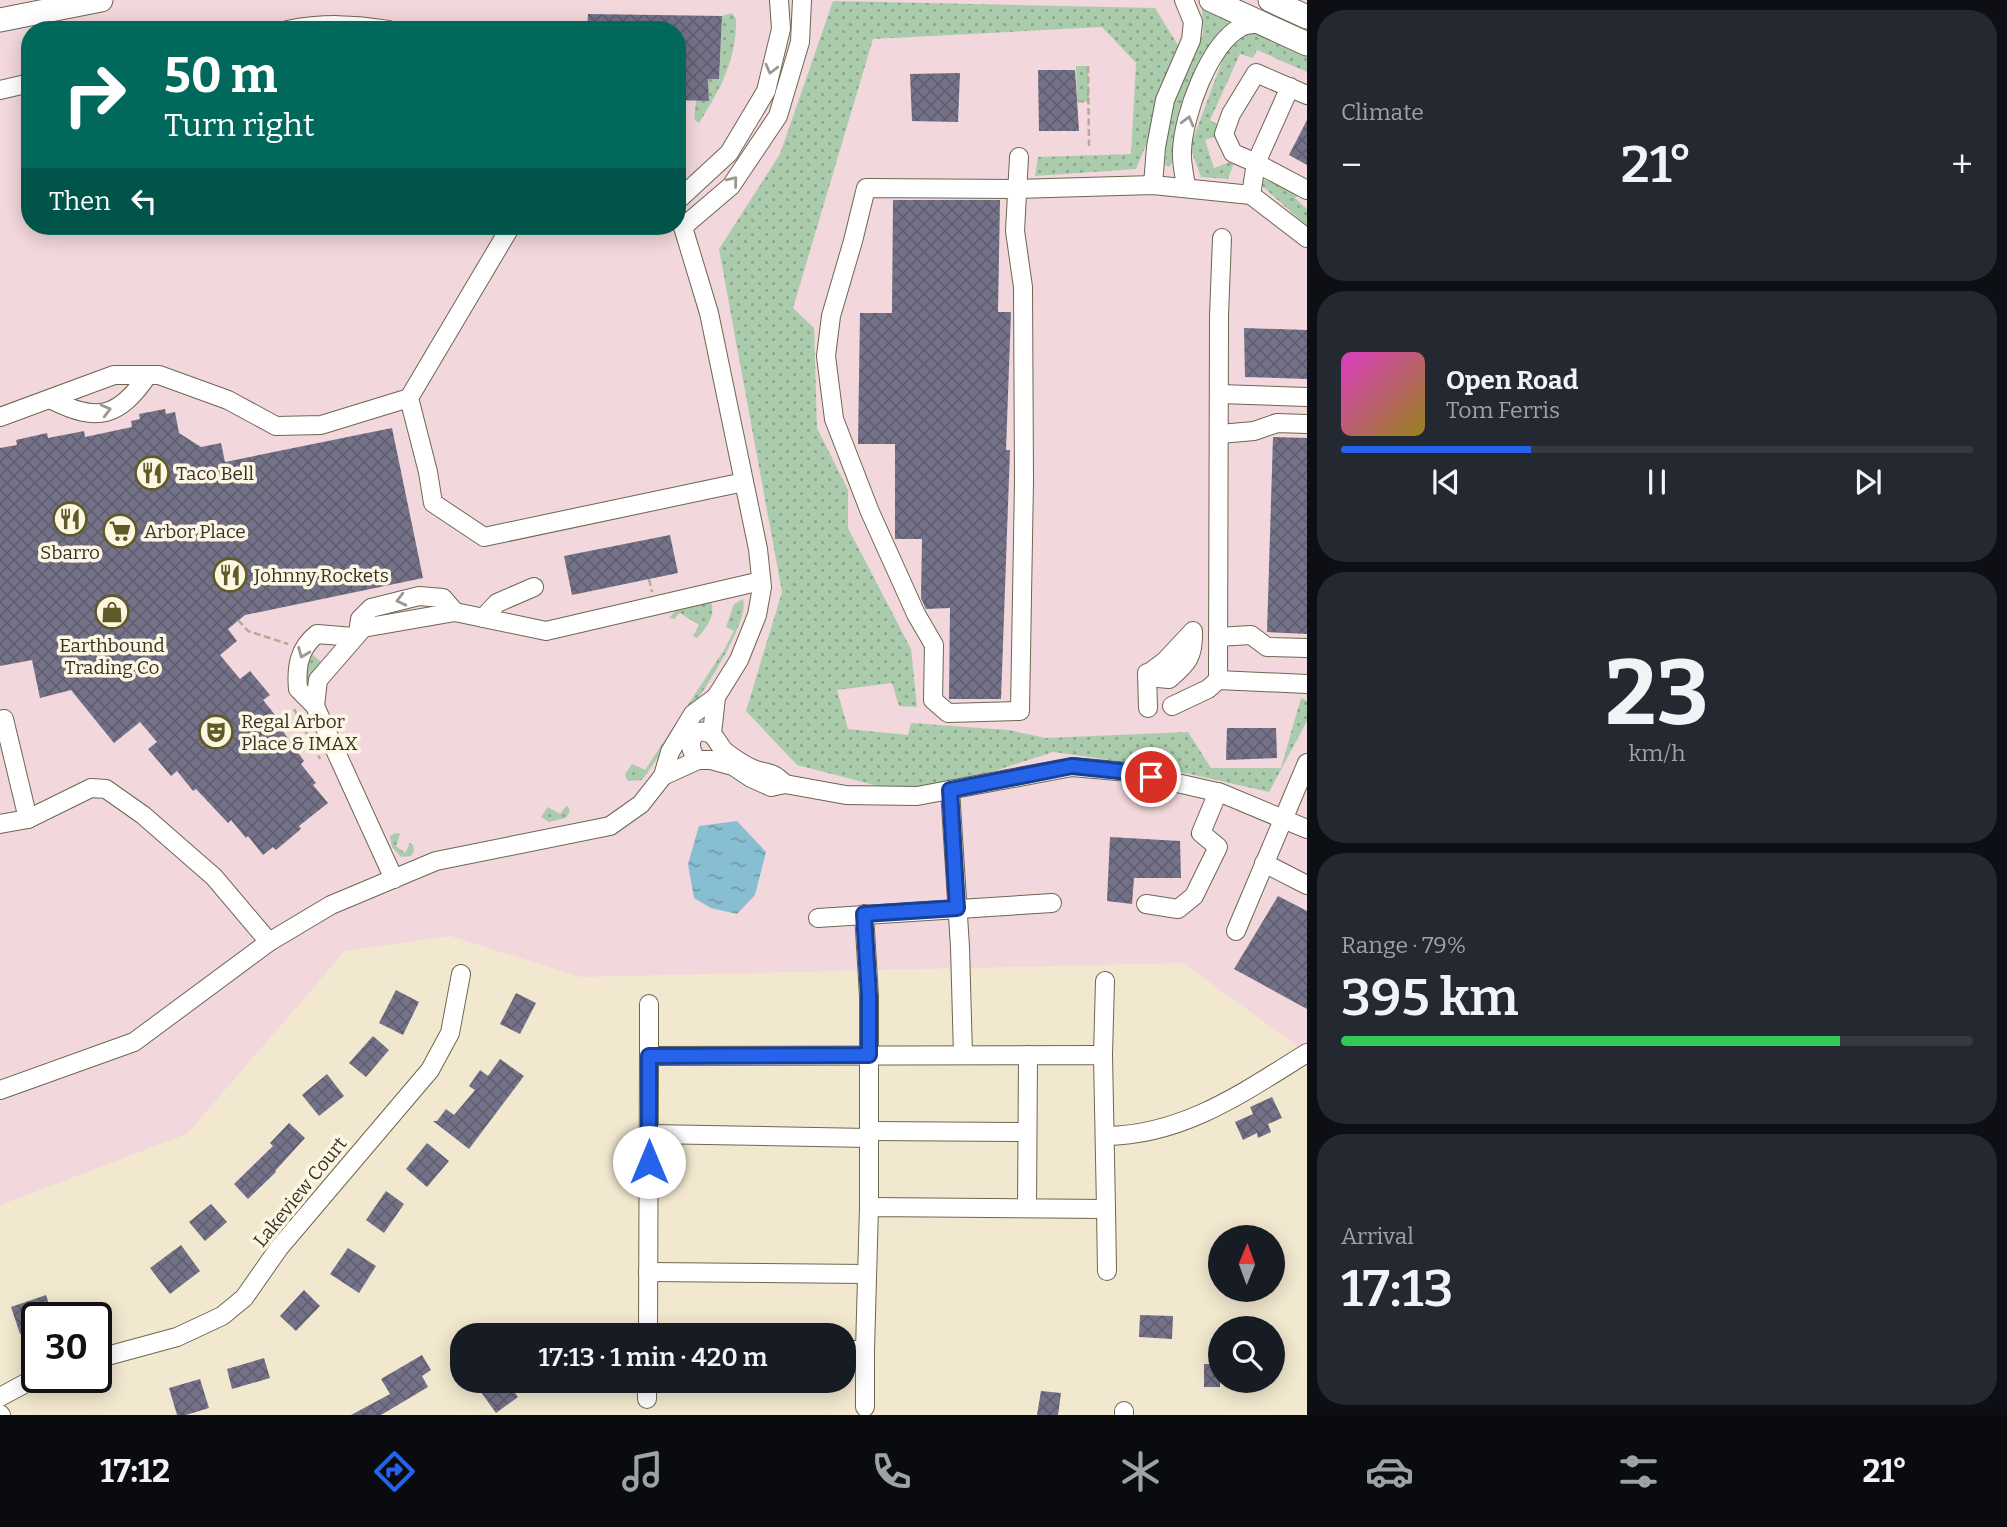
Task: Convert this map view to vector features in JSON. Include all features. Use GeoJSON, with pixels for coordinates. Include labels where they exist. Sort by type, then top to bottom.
{"type":"FeatureCollection","features":[{"type":"Feature","properties":{"kind":"main road"},"geometry":{"type":"LineString","coordinates":[[0,20],[101,0]]}},
{"type":"Feature","properties":{"kind":"main road"},"geometry":{"type":"LineString","coordinates":[[1211,0],[1307,44]]}},
{"type":"Feature","properties":{"kind":"main road"},"geometry":{"type":"LineString","coordinates":[[1270,0],[1307,17]]}},
{"type":"Feature","properties":{"kind":"street"},"geometry":{"type":"LineString","coordinates":[[686,218],[731,186],[778,116],[800,42],[802,0]]}},
{"type":"Feature","properties":{"kind":"street"},"geometry":{"type":"LineString","coordinates":[[800,42],[810,34],[813,0]]}},
{"type":"Feature","properties":{"kind":"street"},"geometry":{"type":"LineString","coordinates":[[1153,185],[1156,147],[1165,100],[1191,40],[1193,22],[1184,0]]}},
{"type":"Feature","properties":{"kind":"street"},"geometry":{"type":"LineString","coordinates":[[686,193],[729,153],[766,90],[781,29],[779,1]]}},
{"type":"Feature","properties":{"kind":"street"},"geometry":{"type":"LineString","coordinates":[[1186,188],[1182,151],[1188,120],[1205,73],[1221,46],[1242,26],[1263,23]]}},
{"type":"Feature","properties":{"kind":"street"},"geometry":{"type":"LineString","coordinates":[[1307,95],[1256,73],[1231,114],[1224,134],[1233,153],[1307,190]]}},
{"type":"Feature","properties":{"kind":"street"},"geometry":{"type":"LineString","coordinates":[[0,90],[21,85]]}},
{"type":"Feature","properties":{"kind":"street"},"geometry":{"type":"LineString","coordinates":[[1251,195],[1256,163],[1290,87]]}},
{"type":"Feature","properties":{"kind":"street"},"geometry":{"type":"LineString","coordinates":[[1020,157],[1016,189],[1015,232],[1023,287],[1024,481],[1020,711],[948,713],[933,700],[934,645],[916,614],[870,512],[834,419],[826,356],[831,316],[866,188],[1016,189],[1153,185],[1251,195],[1307,238]]}},
{"type":"Feature","properties":{"kind":"street"},"geometry":{"type":"LineString","coordinates":[[0,417],[114,375],[159,375],[228,400],[276,426],[321,425],[410,398],[506,235]]}},
{"type":"Feature","properties":{"kind":"street"},"geometry":{"type":"LineString","coordinates":[[0,1090],[134,1042],[269,942],[331,905],[436,861],[610,826],[641,804],[663,776],[705,747],[716,697],[739,660],[757,615],[761,581],[758,549],[709,313],[684,235]]}},
{"type":"Feature","properties":{"kind":"street"},"geometry":{"type":"LineString","coordinates":[[1218,680],[1222,238]]}},
{"type":"Feature","properties":{"kind":"street"},"geometry":{"type":"LineString","coordinates":[[52,400],[73,410],[99,413],[126,403],[148,375]]}},
{"type":"Feature","properties":{"kind":"street"},"geometry":{"type":"LineString","coordinates":[[1220,394],[1307,397]]}},
{"type":"Feature","properties":{"kind":"street"},"geometry":{"type":"LineString","coordinates":[[410,398],[433,503],[484,537],[744,482]]}},
{"type":"Feature","properties":{"kind":"street"},"geometry":{"type":"LineString","coordinates":[[1220,434],[1254,431],[1277,423],[1307,424]]}},
{"type":"Feature","properties":{"kind":"street"},"geometry":{"type":"LineString","coordinates":[[315,706],[318,680],[356,635],[360,619],[371,608],[419,596],[443,598],[455,612],[545,631],[761,581]]}},
{"type":"Feature","properties":{"kind":"street"},"geometry":{"type":"LineString","coordinates":[[483,618],[497,603],[534,587]]}},
{"type":"Feature","properties":{"kind":"street"},"geometry":{"type":"LineString","coordinates":[[1193,631],[1251,635],[1267,647],[1307,648]]}},
{"type":"Feature","properties":{"kind":"street"},"geometry":{"type":"LineString","coordinates":[[356,635],[317,634],[304,644],[296,671],[298,689],[315,706],[394,879]]}},
{"type":"Feature","properties":{"kind":"street"},"geometry":{"type":"LineString","coordinates":[[1147,673],[1148,708]]}},
{"type":"Feature","properties":{"kind":"street"},"geometry":{"type":"LineString","coordinates":[[730,675],[735,685],[723,715],[726,735],[736,749],[778,778]]}},
{"type":"Feature","properties":{"kind":"street"},"geometry":{"type":"LineString","coordinates":[[1172,706],[1208,689],[1218,680],[1307,684]]}},
{"type":"Feature","properties":{"kind":"street"},"geometry":{"type":"LineString","coordinates":[[663,776],[670,752],[693,714],[716,697]]}},
{"type":"Feature","properties":{"kind":"street"},"geometry":{"type":"LineString","coordinates":[[693,714],[705,747],[751,778],[771,787],[778,778]]}},
{"type":"Feature","properties":{"kind":"street"},"geometry":{"type":"LineString","coordinates":[[4,719],[28,819]]}},
{"type":"Feature","properties":{"kind":"street"},"geometry":{"type":"LineString","coordinates":[[670,752],[705,747],[778,778],[846,795],[917,796],[1072,766],[1129,772],[1218,792],[1307,829]]}},
{"type":"Feature","properties":{"kind":"street"},"geometry":{"type":"LineString","coordinates":[[1236,931],[1307,763]]}},
{"type":"Feature","properties":{"kind":"street"},"geometry":{"type":"LineString","coordinates":[[648,796],[660,794],[681,777],[706,771],[751,778]]}},
{"type":"Feature","properties":{"kind":"street"},"geometry":{"type":"LineString","coordinates":[[0,824],[28,819],[91,788],[106,789],[143,815],[214,877],[269,942]]}},
{"type":"Feature","properties":{"kind":"street"},"geometry":{"type":"LineString","coordinates":[[950,790],[962,1055]]}},
{"type":"Feature","properties":{"kind":"street"},"geometry":{"type":"LineString","coordinates":[[1146,904],[1178,909],[1194,896],[1218,848],[1201,833],[1218,792]]}},
{"type":"Feature","properties":{"kind":"street"},"geometry":{"type":"LineString","coordinates":[[1264,863],[1307,885]]}},
{"type":"Feature","properties":{"kind":"street"},"geometry":{"type":"LineString","coordinates":[[818,918],[1052,902]]}},
{"type":"Feature","properties":{"kind":"street"},"geometry":{"type":"LineString","coordinates":[[864,914],[869,996],[866,1407]]}},
{"type":"Feature","properties":{"kind":"street","name":"Lakeview Court"},"geometry":{"type":"LineString","coordinates":[[112,1355],[177,1337],[222,1316],[244,1298],[279,1248],[429,1070],[450,1033],[461,974]]}},
{"type":"Feature","properties":{"kind":"street"},"geometry":{"type":"LineString","coordinates":[[1105,981],[1103,1055],[1107,1270]]}},
{"type":"Feature","properties":{"kind":"street"},"geometry":{"type":"LineString","coordinates":[[648,1323],[649,1004]]}},
{"type":"Feature","properties":{"kind":"street"},"geometry":{"type":"LineString","coordinates":[[1106,1136],[1128,1135],[1201,1116],[1307,1053]]}},
{"type":"Feature","properties":{"kind":"street"},"geometry":{"type":"LineString","coordinates":[[1027,1208],[1028,1055]]}},
{"type":"Feature","properties":{"kind":"street"},"geometry":{"type":"LineString","coordinates":[[649,1056],[1103,1055]]}},
{"type":"Feature","properties":{"kind":"street"},"geometry":{"type":"LineString","coordinates":[[649,1134],[1027,1132]]}},
{"type":"Feature","properties":{"kind":"street"},"geometry":{"type":"LineString","coordinates":[[869,1206],[1106,1209]]}},
{"type":"Feature","properties":{"kind":"street"},"geometry":{"type":"LineString","coordinates":[[648,1272],[866,1274]]}},
{"type":"Feature","properties":{"kind":"street"},"geometry":{"type":"LineString","coordinates":[[856,1350],[865,1350]]}},
{"type":"Feature","properties":{"kind":"street"},"geometry":{"type":"LineString","coordinates":[[0,1397],[21,1386]]}},
{"type":"Feature","properties":{"kind":"path"},"geometry":{"type":"LineString","coordinates":[[1088,66],[1088,146]]}},
{"type":"Feature","properties":{"kind":"path"},"geometry":{"type":"LineString","coordinates":[[1077,101],[1088,102]]}},
{"type":"Feature","properties":{"kind":"shaded area"},"geometry":{"type":"Polygon","coordinates":[[[0,0],[1307,0],[1307,1053],[1183,963],[581,977],[450,936],[345,951],[187,1134],[0,1205],[0,0]]]}},
{"type":"Feature","properties":{"kind":"green space"},"geometry":{"type":"Polygon","coordinates":[[[833,1],[1155,8],[1184,55],[1136,169],[1035,176],[1038,157],[1131,154],[1136,63],[1102,27],[873,39],[793,308],[814,328],[817,428],[848,490],[848,528],[911,649],[917,707],[899,706],[892,683],[837,690],[848,729],[908,735],[911,723],[1008,730],[1046,738],[1188,732],[1211,768],[1281,768],[1301,698],[1307,701],[1307,721],[1269,792],[1155,766],[1053,752],[917,796],[797,765],[746,711],[782,592],[719,249],[780,154],[833,1]]]}},
{"type":"Feature","properties":{"kind":"green space"},"geometry":{"type":"Polygon","coordinates":[[[1202,9],[1231,20],[1205,54],[1186,93],[1177,120],[1172,163],[1169,167],[1165,165],[1167,130],[1180,80],[1203,34],[1202,9]]]}},
{"type":"Feature","properties":{"kind":"green space"},"geometry":{"type":"Polygon","coordinates":[[[732,13],[736,19],[736,34],[730,61],[714,98],[699,123],[694,119],[696,101],[709,101],[708,79],[719,78],[722,16],[732,13]]]}},
{"type":"Feature","properties":{"kind":"green space"},"geometry":{"type":"Polygon","coordinates":[[[1247,32],[1262,34],[1307,56],[1307,72],[1257,50],[1253,58],[1240,54],[1210,120],[1226,130],[1224,134],[1205,140],[1214,168],[1235,160],[1228,179],[1201,177],[1190,147],[1227,48],[1247,32]]]}},
{"type":"Feature","properties":{"kind":"green space"},"geometry":{"type":"Polygon","coordinates":[[[1076,66],[1088,66],[1089,102],[1077,101],[1076,66]]]}},
{"type":"Feature","properties":{"kind":"green space"},"geometry":{"type":"Polygon","coordinates":[[[1262,179],[1301,193],[1295,198],[1307,209],[1307,226],[1260,184],[1262,179]]]}},
{"type":"Feature","properties":{"kind":"green space"},"geometry":{"type":"Polygon","coordinates":[[[743,599],[742,614],[734,636],[704,690],[642,780],[629,781],[625,774],[632,764],[645,770],[724,650],[734,631],[726,627],[734,604],[743,599]]]}},
{"type":"Feature","properties":{"kind":"green space"},"geometry":{"type":"Polygon","coordinates":[[[711,602],[711,617],[697,638],[693,636],[699,625],[680,613],[674,619],[669,618],[676,610],[711,602]]]}},
{"type":"Feature","properties":{"kind":"green space"},"geometry":{"type":"Polygon","coordinates":[[[312,654],[321,662],[311,678],[305,682],[303,681],[309,655],[312,654]]]}},
{"type":"Feature","properties":{"kind":"green space"},"geometry":{"type":"Polygon","coordinates":[[[567,805],[570,811],[566,818],[549,822],[541,817],[548,807],[560,814],[567,805]]]}},
{"type":"Feature","properties":{"kind":"green space"},"geometry":{"type":"Polygon","coordinates":[[[400,834],[396,846],[405,853],[410,843],[413,845],[411,856],[401,857],[392,847],[390,836],[400,834]]]}},
{"type":"Feature","properties":{"kind":"water"},"geometry":{"type":"Polygon","coordinates":[[[737,821],[766,852],[755,895],[737,914],[711,908],[694,898],[688,864],[699,826],[737,821]]]}},
{"type":"Feature","properties":{"kind":"building"},"geometry":{"type":"Polygon","coordinates":[[[588,14],[722,16],[719,79],[708,79],[709,101],[686,100],[686,21],[588,21],[588,14]]]}},
{"type":"Feature","properties":{"kind":"building"},"geometry":{"type":"Polygon","coordinates":[[[1038,70],[1075,70],[1079,131],[1039,131],[1038,70]]]}},
{"type":"Feature","properties":{"kind":"building"},"geometry":{"type":"Polygon","coordinates":[[[960,73],[958,122],[912,121],[910,74],[960,73]]]}},
{"type":"Feature","properties":{"kind":"building"},"geometry":{"type":"Polygon","coordinates":[[[1307,120],[1307,165],[1289,155],[1307,120]]]}},
{"type":"Feature","properties":{"kind":"building"},"geometry":{"type":"Polygon","coordinates":[[[893,200],[1000,200],[998,312],[1011,312],[1006,450],[1010,450],[1001,699],[949,699],[950,608],[926,609],[921,598],[922,539],[895,539],[895,444],[858,444],[860,313],[892,313],[893,200]]]}},
{"type":"Feature","properties":{"kind":"building"},"geometry":{"type":"Polygon","coordinates":[[[1244,328],[1307,330],[1307,379],[1245,377],[1244,328]]]}},
{"type":"Feature","properties":{"kind":"building"},"geometry":{"type":"Polygon","coordinates":[[[165,409],[166,414],[175,412],[179,433],[201,447],[221,443],[225,462],[392,428],[423,578],[245,615],[228,629],[237,641],[220,655],[240,679],[250,671],[270,695],[263,700],[280,721],[277,723],[304,761],[301,764],[316,783],[313,785],[328,803],[299,826],[301,829],[276,850],[273,847],[263,855],[231,820],[228,823],[196,789],[193,791],[177,771],[171,776],[148,749],[157,742],[140,722],[114,743],[71,690],[40,698],[32,660],[0,666],[0,448],[17,445],[16,440],[47,433],[48,438],[84,431],[85,437],[132,427],[131,421],[140,419],[139,414],[165,409]]]}},
{"type":"Feature","properties":{"kind":"building"},"geometry":{"type":"Polygon","coordinates":[[[1273,437],[1307,438],[1307,634],[1267,632],[1273,437]]]}},
{"type":"Feature","properties":{"kind":"building"},"geometry":{"type":"Polygon","coordinates":[[[670,535],[678,573],[572,595],[564,556],[670,535]]]}},
{"type":"Feature","properties":{"kind":"building"},"geometry":{"type":"Polygon","coordinates":[[[1227,728],[1276,728],[1277,758],[1226,760],[1227,728]]]}},
{"type":"Feature","properties":{"kind":"building"},"geometry":{"type":"Polygon","coordinates":[[[1110,837],[1180,841],[1181,878],[1134,878],[1132,904],[1107,901],[1110,837]]]}},
{"type":"Feature","properties":{"kind":"building"},"geometry":{"type":"Polygon","coordinates":[[[1278,896],[1307,911],[1307,1009],[1234,969],[1278,896]]]}},
{"type":"Feature","properties":{"kind":"building"},"geometry":{"type":"Polygon","coordinates":[[[396,990],[419,1002],[403,1035],[379,1023],[396,990]]]}},
{"type":"Feature","properties":{"kind":"building"},"geometry":{"type":"Polygon","coordinates":[[[516,993],[536,1003],[520,1034],[500,1024],[516,993]]]}},
{"type":"Feature","properties":{"kind":"building"},"geometry":{"type":"Polygon","coordinates":[[[373,1036],[389,1050],[366,1077],[349,1063],[373,1036]]]}},
{"type":"Feature","properties":{"kind":"building"},"geometry":{"type":"Polygon","coordinates":[[[500,1059],[524,1076],[469,1149],[433,1121],[437,1121],[446,1109],[454,1115],[475,1090],[469,1086],[480,1070],[488,1076],[500,1059]]]}},
{"type":"Feature","properties":{"kind":"building"},"geometry":{"type":"Polygon","coordinates":[[[327,1074],[344,1096],[319,1116],[302,1095],[327,1074]]]}},
{"type":"Feature","properties":{"kind":"building"},"geometry":{"type":"Polygon","coordinates":[[[1272,1097],[1282,1118],[1268,1124],[1271,1132],[1258,1138],[1257,1133],[1243,1140],[1235,1122],[1253,1114],[1250,1107],[1272,1097]]]}},
{"type":"Feature","properties":{"kind":"building"},"geometry":{"type":"Polygon","coordinates":[[[289,1123],[305,1138],[248,1199],[234,1184],[273,1146],[270,1143],[289,1123]]]}},
{"type":"Feature","properties":{"kind":"building"},"geometry":{"type":"Polygon","coordinates":[[[427,1143],[449,1161],[427,1187],[406,1169],[427,1143]]]}},
{"type":"Feature","properties":{"kind":"building"},"geometry":{"type":"Polygon","coordinates":[[[386,1191],[404,1204],[384,1233],[366,1220],[386,1191]]]}},
{"type":"Feature","properties":{"kind":"building"},"geometry":{"type":"Polygon","coordinates":[[[211,1204],[227,1222],[205,1241],[189,1222],[211,1204]]]}},
{"type":"Feature","properties":{"kind":"building"},"geometry":{"type":"Polygon","coordinates":[[[181,1245],[200,1271],[170,1294],[150,1268],[181,1245]]]}},
{"type":"Feature","properties":{"kind":"building"},"geometry":{"type":"Polygon","coordinates":[[[348,1248],[376,1266],[359,1293],[330,1274],[348,1248]]]}},
{"type":"Feature","properties":{"kind":"building"},"geometry":{"type":"Polygon","coordinates":[[[304,1290],[320,1306],[296,1331],[280,1316],[304,1290]]]}},
{"type":"Feature","properties":{"kind":"building"},"geometry":{"type":"Polygon","coordinates":[[[46,1295],[48,1302],[26,1302],[46,1295]]]}},
{"type":"Feature","properties":{"kind":"building"},"geometry":{"type":"Polygon","coordinates":[[[21,1304],[21,1334],[20,1334],[11,1307],[21,1304]]]}},
{"type":"Feature","properties":{"kind":"building"},"geometry":{"type":"Polygon","coordinates":[[[1140,1315],[1173,1316],[1172,1339],[1139,1337],[1140,1315]]]}},
{"type":"Feature","properties":{"kind":"building"},"geometry":{"type":"Polygon","coordinates":[[[422,1355],[431,1370],[422,1376],[428,1387],[381,1415],[351,1415],[390,1394],[381,1379],[422,1355]]]}},
{"type":"Feature","properties":{"kind":"building"},"geometry":{"type":"Polygon","coordinates":[[[264,1358],[270,1378],[232,1389],[227,1369],[264,1358]]]}},
{"type":"Feature","properties":{"kind":"building"},"geometry":{"type":"Polygon","coordinates":[[[1204,1364],[1208,1364],[1208,1387],[1204,1387],[1204,1364]]]}},
{"type":"Feature","properties":{"kind":"building"},"geometry":{"type":"Polygon","coordinates":[[[200,1379],[209,1408],[177,1415],[169,1388],[200,1379]]]}},
{"type":"Feature","properties":{"kind":"building"},"geometry":{"type":"Polygon","coordinates":[[[1041,1391],[1061,1393],[1058,1415],[1037,1415],[1041,1391]]]}},
{"type":"Feature","properties":{"kind":"building"},"geometry":{"type":"Polygon","coordinates":[[[482,1393],[515,1393],[518,1397],[496,1413],[482,1393]]]}},
{"type":"Feature","properties":{"kind":"place","name":"Taco Bell"},"geometry":{"type":"Point","coordinates":[152,473]}},
{"type":"Feature","properties":{"kind":"place","name":"Sbarro"},"geometry":{"type":"Point","coordinates":[70,519]}},
{"type":"Feature","properties":{"kind":"place","name":"Arbor Place"},"geometry":{"type":"Point","coordinates":[120,531]}},
{"type":"Feature","properties":{"kind":"place","name":"Johnny Rockets"},"geometry":{"type":"Point","coordinates":[230,575]}},
{"type":"Feature","properties":{"kind":"place","name":"Earthbound Trading Co"},"geometry":{"type":"Point","coordinates":[112,612]}},
{"type":"Feature","properties":{"kind":"place","name":"Regal Arbor Place & IMAX"},"geometry":{"type":"Point","coordinates":[216,732]}},
{"type":"Feature","properties":{"kind":"route"},"geometry":{"type":"LineString","coordinates":[[649,1162],[649,1056],[869,1055],[864,914],[957,908],[950,790],[1072,766],[1151,777]]}}]}
